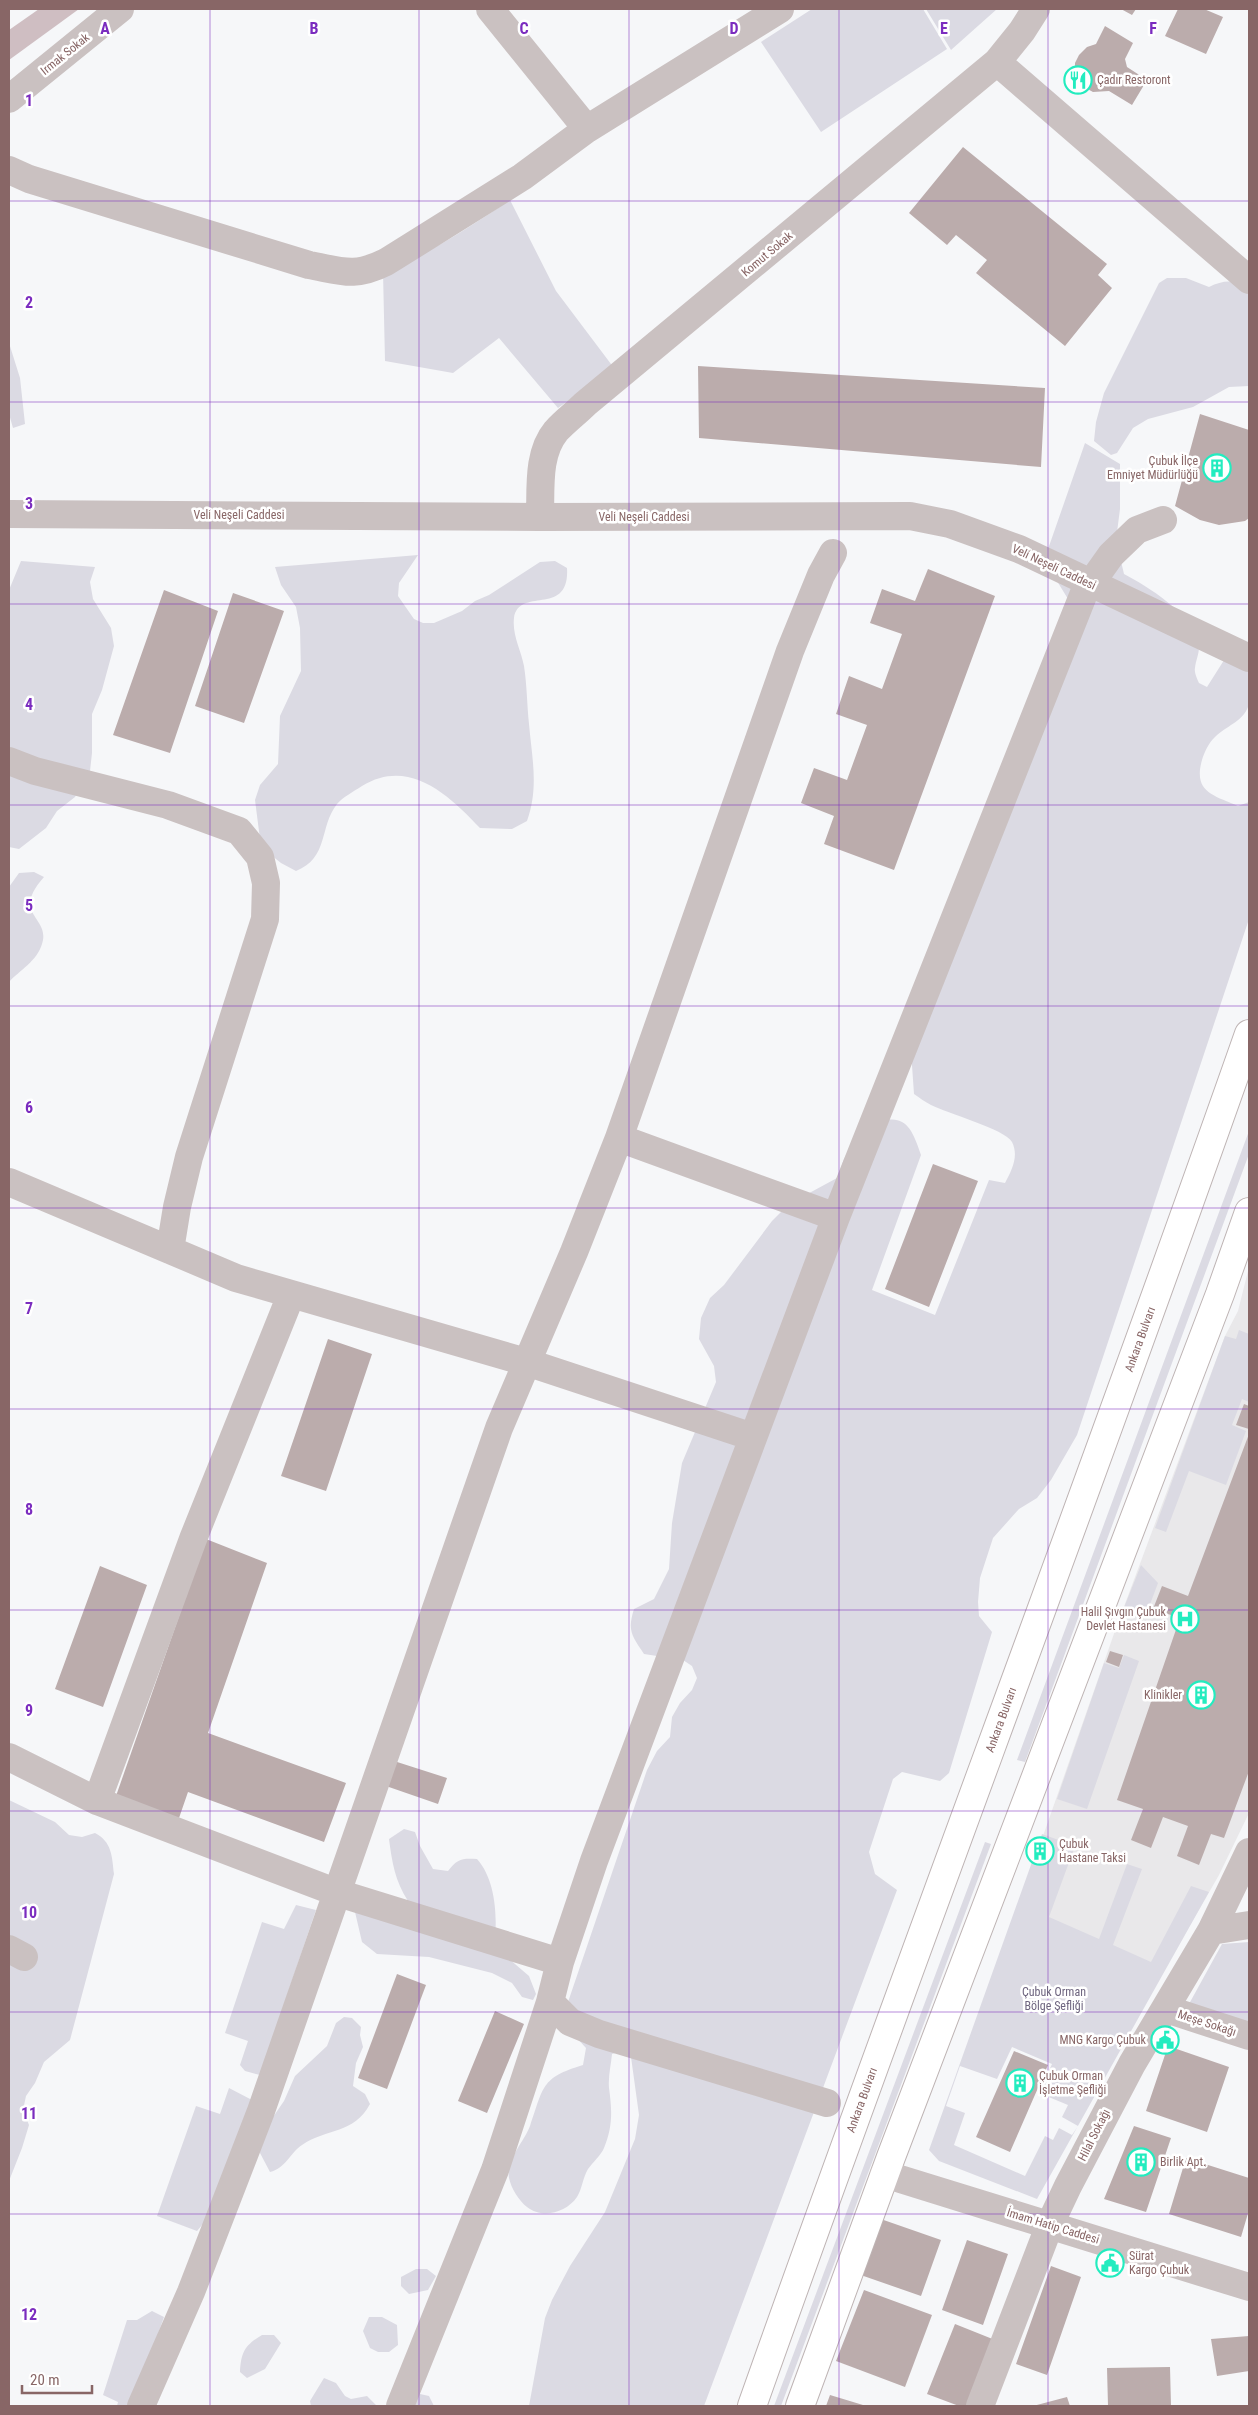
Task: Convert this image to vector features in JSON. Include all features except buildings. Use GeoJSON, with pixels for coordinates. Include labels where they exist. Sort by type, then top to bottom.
{"type":"FeatureCollection","features":[{"type":"Feature","properties":{"kind":"main road","name":"Ankara Bulvarı"},"geometry":{"type":"LineString","coordinates":[[752,2406],[831,2184],[1175,1247],[1249,1034]]}},
{"type":"Feature","properties":{"kind":"main road"},"geometry":{"type":"LineString","coordinates":[[800,2406],[884,2174],[1249,1212]]}},
{"type":"Feature","properties":{"kind":"street","name":"Irmak Sokak"},"geometry":{"type":"LineString","coordinates":[[9,99],[120,9]]}},
{"type":"Feature","properties":{"kind":"street"},"geometry":{"type":"LineString","coordinates":[[490,9],[587,129]]}},
{"type":"Feature","properties":{"kind":"street"},"geometry":{"type":"LineString","coordinates":[[9,170],[29,180],[309,265],[351,273],[368,271],[386,262],[522,176],[587,129],[780,9]]}},
{"type":"Feature","properties":{"kind":"street","name":"Komut Sokak"},"geometry":{"type":"LineString","coordinates":[[540,517],[541,474],[548,446],[556,431],[585,404],[997,62],[1022,32],[1036,9]]}},
{"type":"Feature","properties":{"kind":"street"},"geometry":{"type":"LineString","coordinates":[[997,62],[1249,280]]}},
{"type":"Feature","properties":{"kind":"street","name":"Veli Neşeli Caddesi"},"geometry":{"type":"LineString","coordinates":[[9,514],[540,517],[910,516],[950,524],[985,536],[1091,583],[1249,658]]}},
{"type":"Feature","properties":{"kind":"street"},"geometry":{"type":"LineString","coordinates":[[400,2406],[495,2170],[550,2002],[560,1962],[594,1861],[753,1437],[836,1217],[1048,682],[1084,594],[1091,583],[1111,555],[1137,530],[1163,520]]}},
{"type":"Feature","properties":{"kind":"street"},"geometry":{"type":"LineString","coordinates":[[140,2406],[192,2292],[226,2203],[338,1893],[499,1428],[574,1252],[619,1138],[790,651],[821,575],[833,553]]}},
{"type":"Feature","properties":{"kind":"street"},"geometry":{"type":"LineString","coordinates":[[9,761],[35,771],[168,806],[215,821],[239,831],[260,857],[266,883],[265,919],[224,1054],[189,1157],[177,1207],[170,1250]]}},
{"type":"Feature","properties":{"kind":"street"},"geometry":{"type":"LineString","coordinates":[[619,1138],[836,1217]]}},
{"type":"Feature","properties":{"kind":"street"},"geometry":{"type":"LineString","coordinates":[[9,1182],[236,1278],[291,1295],[374,1316],[526,1362],[753,1437]]}},
{"type":"Feature","properties":{"kind":"street"},"geometry":{"type":"LineString","coordinates":[[97,1801],[190,1548],[291,1295]]}},
{"type":"Feature","properties":{"kind":"street"},"geometry":{"type":"LineString","coordinates":[[9,1757],[97,1801],[338,1893],[560,1962]]}},
{"type":"Feature","properties":{"kind":"street","name":"Hilal Sokağı"},"geometry":{"type":"LineString","coordinates":[[980,2406],[1050,2224],[1100,2121],[1211,1931],[1249,1852]]}},
{"type":"Feature","properties":{"kind":"street"},"geometry":{"type":"LineString","coordinates":[[1211,1931],[1249,1925]]}},
{"type":"Feature","properties":{"kind":"street"},"geometry":{"type":"LineString","coordinates":[[550,2002],[570,2022],[599,2034],[827,2103]]}},
{"type":"Feature","properties":{"kind":"street","name":"Meşe Sokağı"},"geometry":{"type":"LineString","coordinates":[[1166,2009],[1249,2036]]}},
{"type":"Feature","properties":{"kind":"street","name":"İmam Hatip Caddesi"},"geometry":{"type":"LineString","coordinates":[[884,2174],[1249,2287]]}},
{"type":"Feature","properties":{"kind":"shaded area"},"geometry":{"type":"Polygon","coordinates":[[[39,9],[79,9],[9,60],[9,30],[39,9]]]}},
{"type":"Feature","properties":{"kind":"shaded area","name":"Halil Şıvgın Çubuk Devlet Hastanesi"},"geometry":{"type":"Polygon","coordinates":[[[1249,1267],[1249,1813],[1219,1875],[1158,1981],[1016,1913],[1116,1628],[1225,1336],[1238,1311],[1249,1267]]]}},
{"type":"Feature","properties":{"kind":"green space"},"geometry":{"type":"Polygon","coordinates":[[[812,9],[923,9],[947,49],[821,132],[761,42],[812,9]]]}},
{"type":"Feature","properties":{"kind":"green space"},"geometry":{"type":"Polygon","coordinates":[[[926,9],[997,9],[951,50],[926,9]]]}},
{"type":"Feature","properties":{"kind":"green space"},"geometry":{"type":"Polygon","coordinates":[[[510,200],[556,291],[614,368],[558,408],[499,338],[453,373],[385,361],[383,272],[432,249],[510,200]]]}},
{"type":"Feature","properties":{"kind":"green space"},"geometry":{"type":"Polygon","coordinates":[[[1167,278],[1186,278],[1209,287],[1225,282],[1234,282],[1249,289],[1249,386],[1229,387],[1193,407],[1148,419],[1133,428],[1117,453],[1111,455],[1094,441],[1096,422],[1104,393],[1159,283],[1167,278]]]}},
{"type":"Feature","properties":{"kind":"green space"},"geometry":{"type":"Polygon","coordinates":[[[9,343],[20,378],[25,424],[13,428],[9,414],[9,343]]]}},
{"type":"Feature","properties":{"kind":"green space"},"geometry":{"type":"Polygon","coordinates":[[[1085,443],[1120,464],[1120,509],[1116,540],[1124,574],[1156,593],[1178,611],[1194,631],[1199,645],[1195,670],[1199,683],[1207,687],[1226,657],[1249,646],[1251,686],[1248,707],[1242,716],[1219,733],[1207,748],[1203,757],[1200,779],[1207,791],[1213,795],[1238,806],[1249,802],[1249,919],[1077,1435],[1051,1480],[1037,1498],[1019,1509],[993,1538],[980,1578],[978,1602],[979,1616],[992,1632],[949,1773],[940,1781],[902,1772],[893,1779],[869,1852],[875,1874],[897,1890],[704,2406],[529,2406],[545,2318],[570,2266],[605,2212],[635,2139],[639,2115],[631,2057],[622,2051],[612,2054],[609,2080],[611,2111],[609,2132],[603,2151],[586,2172],[577,2197],[567,2207],[554,2213],[540,2213],[527,2207],[516,2194],[509,2178],[510,2164],[530,2126],[542,2093],[551,2080],[583,2065],[586,2048],[575,2036],[567,2005],[647,1770],[657,1751],[670,1737],[672,1717],[680,1703],[692,1690],[697,1678],[692,1666],[683,1660],[644,1654],[634,1638],[631,1623],[634,1609],[654,1599],[669,1569],[672,1523],[682,1463],[716,1382],[714,1366],[699,1339],[701,1318],[710,1298],[724,1285],[772,1221],[789,1204],[837,1178],[844,1159],[864,1122],[895,1120],[902,1122],[912,1133],[921,1155],[872,1290],[935,1315],[989,1180],[1005,1183],[1010,1173],[1014,1163],[1015,1152],[1012,1142],[1007,1137],[931,1105],[914,1094],[911,1051],[1068,599],[1049,568],[1047,552],[1085,443]]]}},
{"type":"Feature","properties":{"kind":"green space"},"geometry":{"type":"Polygon","coordinates":[[[418,555],[399,583],[398,596],[414,619],[423,623],[434,623],[462,611],[475,601],[489,595],[540,562],[555,561],[567,568],[566,583],[561,592],[544,600],[525,604],[518,609],[514,618],[515,636],[525,673],[534,773],[533,797],[527,821],[512,829],[480,828],[455,803],[427,784],[412,778],[396,776],[379,778],[362,786],[337,804],[331,813],[319,850],[314,858],[296,871],[281,863],[261,847],[255,800],[260,785],[278,764],[280,716],[301,671],[300,628],[296,607],[281,585],[275,567],[418,555]]]}},
{"type":"Feature","properties":{"kind":"green space"},"geometry":{"type":"Polygon","coordinates":[[[21,561],[95,567],[90,582],[93,599],[111,628],[114,646],[102,690],[92,714],[90,771],[75,797],[57,811],[46,828],[19,849],[9,847],[9,590],[21,561]]]}},
{"type":"Feature","properties":{"kind":"green space"},"geometry":{"type":"Polygon","coordinates":[[[34,872],[44,877],[31,900],[31,908],[43,935],[42,944],[32,960],[9,982],[9,887],[19,873],[34,872]]]}},
{"type":"Feature","properties":{"kind":"green space"},"geometry":{"type":"Polygon","coordinates":[[[1249,1131],[1249,1154],[1025,1762],[1017,1760],[1249,1131]]]}},
{"type":"Feature","properties":{"kind":"green space"},"geometry":{"type":"Polygon","coordinates":[[[1239,1330],[1249,1334],[1249,1402],[1242,1399],[1232,1425],[1246,1431],[1226,1485],[1189,1471],[1166,1532],[1155,1528],[1225,1336],[1236,1339],[1239,1330]]]}},
{"type":"Feature","properties":{"kind":"green space"},"geometry":{"type":"Polygon","coordinates":[[[1141,1565],[1158,1583],[1149,1607],[1123,1610],[1141,1565]]]}},
{"type":"Feature","properties":{"kind":"green space"},"geometry":{"type":"Polygon","coordinates":[[[1124,1655],[1139,1661],[1087,1809],[1057,1799],[1104,1663],[1119,1668],[1124,1655]]]}},
{"type":"Feature","properties":{"kind":"green space"},"geometry":{"type":"Polygon","coordinates":[[[9,1800],[55,1822],[69,1835],[82,1837],[95,1833],[101,1837],[110,1850],[114,1874],[70,2040],[44,2062],[35,2083],[26,2096],[23,2110],[29,2125],[9,2181],[9,1800]]]}},
{"type":"Feature","properties":{"kind":"green space"},"geometry":{"type":"Polygon","coordinates":[[[404,1829],[415,1832],[420,1846],[433,1869],[448,1871],[460,1860],[477,1859],[492,1889],[496,1924],[494,1946],[529,1976],[536,1994],[533,2000],[522,1997],[512,1983],[492,1973],[429,1957],[377,1954],[362,1942],[355,1912],[408,1901],[395,1871],[389,1839],[404,1829]]]}},
{"type":"Feature","properties":{"kind":"green space","name":"Çubuk Orman Bölge Şefliği"},"geometry":{"type":"Polygon","coordinates":[[[1042,1834],[1075,1846],[1049,1917],[1099,1939],[1127,1864],[1142,1869],[1113,1945],[1151,1962],[1191,1886],[1209,1892],[1078,2126],[1062,2117],[1068,2105],[1039,2093],[1052,2064],[1012,2047],[997,2079],[960,2066],[946,2106],[965,2113],[954,2145],[1025,2176],[1045,2136],[1053,2140],[1059,2128],[1072,2135],[1077,2127],[1037,2199],[939,2161],[929,2150],[1042,1834]]]}},
{"type":"Feature","properties":{"kind":"green space"},"geometry":{"type":"Polygon","coordinates":[[[985,1842],[991,1844],[781,2406],[774,2406],[985,1842]]]}},
{"type":"Feature","properties":{"kind":"green space"},"geometry":{"type":"Polygon","coordinates":[[[296,1905],[316,1910],[260,2075],[245,2071],[240,2065],[248,2041],[225,2033],[262,1922],[284,1929],[296,1905]]]}},
{"type":"Feature","properties":{"kind":"green space"},"geometry":{"type":"Polygon","coordinates":[[[1249,1942],[1249,2023],[1189,2004],[1222,1944],[1249,1942]]]}},
{"type":"Feature","properties":{"kind":"green space"},"geometry":{"type":"Polygon","coordinates":[[[344,2017],[352,2018],[361,2027],[360,2035],[363,2047],[356,2063],[353,2086],[365,2094],[370,2104],[364,2114],[356,2121],[302,2145],[284,2164],[270,2172],[260,2153],[260,2136],[284,2101],[295,2076],[327,2046],[336,2023],[344,2017]]]}},
{"type":"Feature","properties":{"kind":"green space"},"geometry":{"type":"Polygon","coordinates":[[[229,2088],[252,2100],[207,2219],[197,2231],[157,2216],[196,2106],[220,2114],[229,2088]]]}},
{"type":"Feature","properties":{"kind":"green space"},"geometry":{"type":"Polygon","coordinates":[[[416,2269],[427,2269],[436,2276],[428,2290],[409,2294],[401,2286],[401,2277],[416,2269]]]}},
{"type":"Feature","properties":{"kind":"green space"},"geometry":{"type":"Polygon","coordinates":[[[152,2311],[164,2317],[132,2406],[117,2406],[118,2402],[103,2395],[127,2320],[137,2320],[152,2311]]]}},
{"type":"Feature","properties":{"kind":"green space"},"geometry":{"type":"Polygon","coordinates":[[[369,2317],[382,2317],[397,2325],[398,2345],[389,2352],[378,2352],[370,2348],[363,2331],[369,2317]]]}},
{"type":"Feature","properties":{"kind":"green space"},"geometry":{"type":"Polygon","coordinates":[[[262,2335],[274,2335],[281,2343],[265,2369],[247,2378],[240,2372],[241,2359],[248,2346],[262,2335]]]}},
{"type":"Feature","properties":{"kind":"green space"},"geometry":{"type":"Polygon","coordinates":[[[324,2378],[336,2383],[345,2396],[351,2399],[367,2396],[377,2406],[311,2406],[310,2401],[324,2378]]]}},
{"type":"Feature","properties":{"kind":"green space"},"geometry":{"type":"Polygon","coordinates":[[[420,2394],[429,2396],[434,2406],[409,2406],[414,2396],[420,2394]]]}},
{"type":"Feature","properties":{"kind":"place","name":"Çadır Restoront"},"geometry":{"type":"Point","coordinates":[1078,80]}},
{"type":"Feature","properties":{"kind":"place","name":"Çubuk İlçe Emniyet Müdürlüğü"},"geometry":{"type":"Point","coordinates":[1217,468]}},
{"type":"Feature","properties":{"kind":"place","name":"Halil Şıvgın Çubuk Devlet Hastanesi"},"geometry":{"type":"Point","coordinates":[1185,1619]}},
{"type":"Feature","properties":{"kind":"place","name":"Klinikler"},"geometry":{"type":"Point","coordinates":[1201,1695]}},
{"type":"Feature","properties":{"kind":"place","name":"Çubuk Hastane Taksi"},"geometry":{"type":"Point","coordinates":[1040,1851]}},
{"type":"Feature","properties":{"kind":"place","name":"MNG Kargo Çubuk"},"geometry":{"type":"Point","coordinates":[1165,2040]}},
{"type":"Feature","properties":{"kind":"place","name":"Çubuk Orman İşletme Şefliği"},"geometry":{"type":"Point","coordinates":[1020,2083]}},
{"type":"Feature","properties":{"kind":"place","name":"Birlik Apt."},"geometry":{"type":"Point","coordinates":[1141,2162]}},
{"type":"Feature","properties":{"kind":"place","name":"Sürat Kargo Çubuk"},"geometry":{"type":"Point","coordinates":[1110,2263]}}]}
